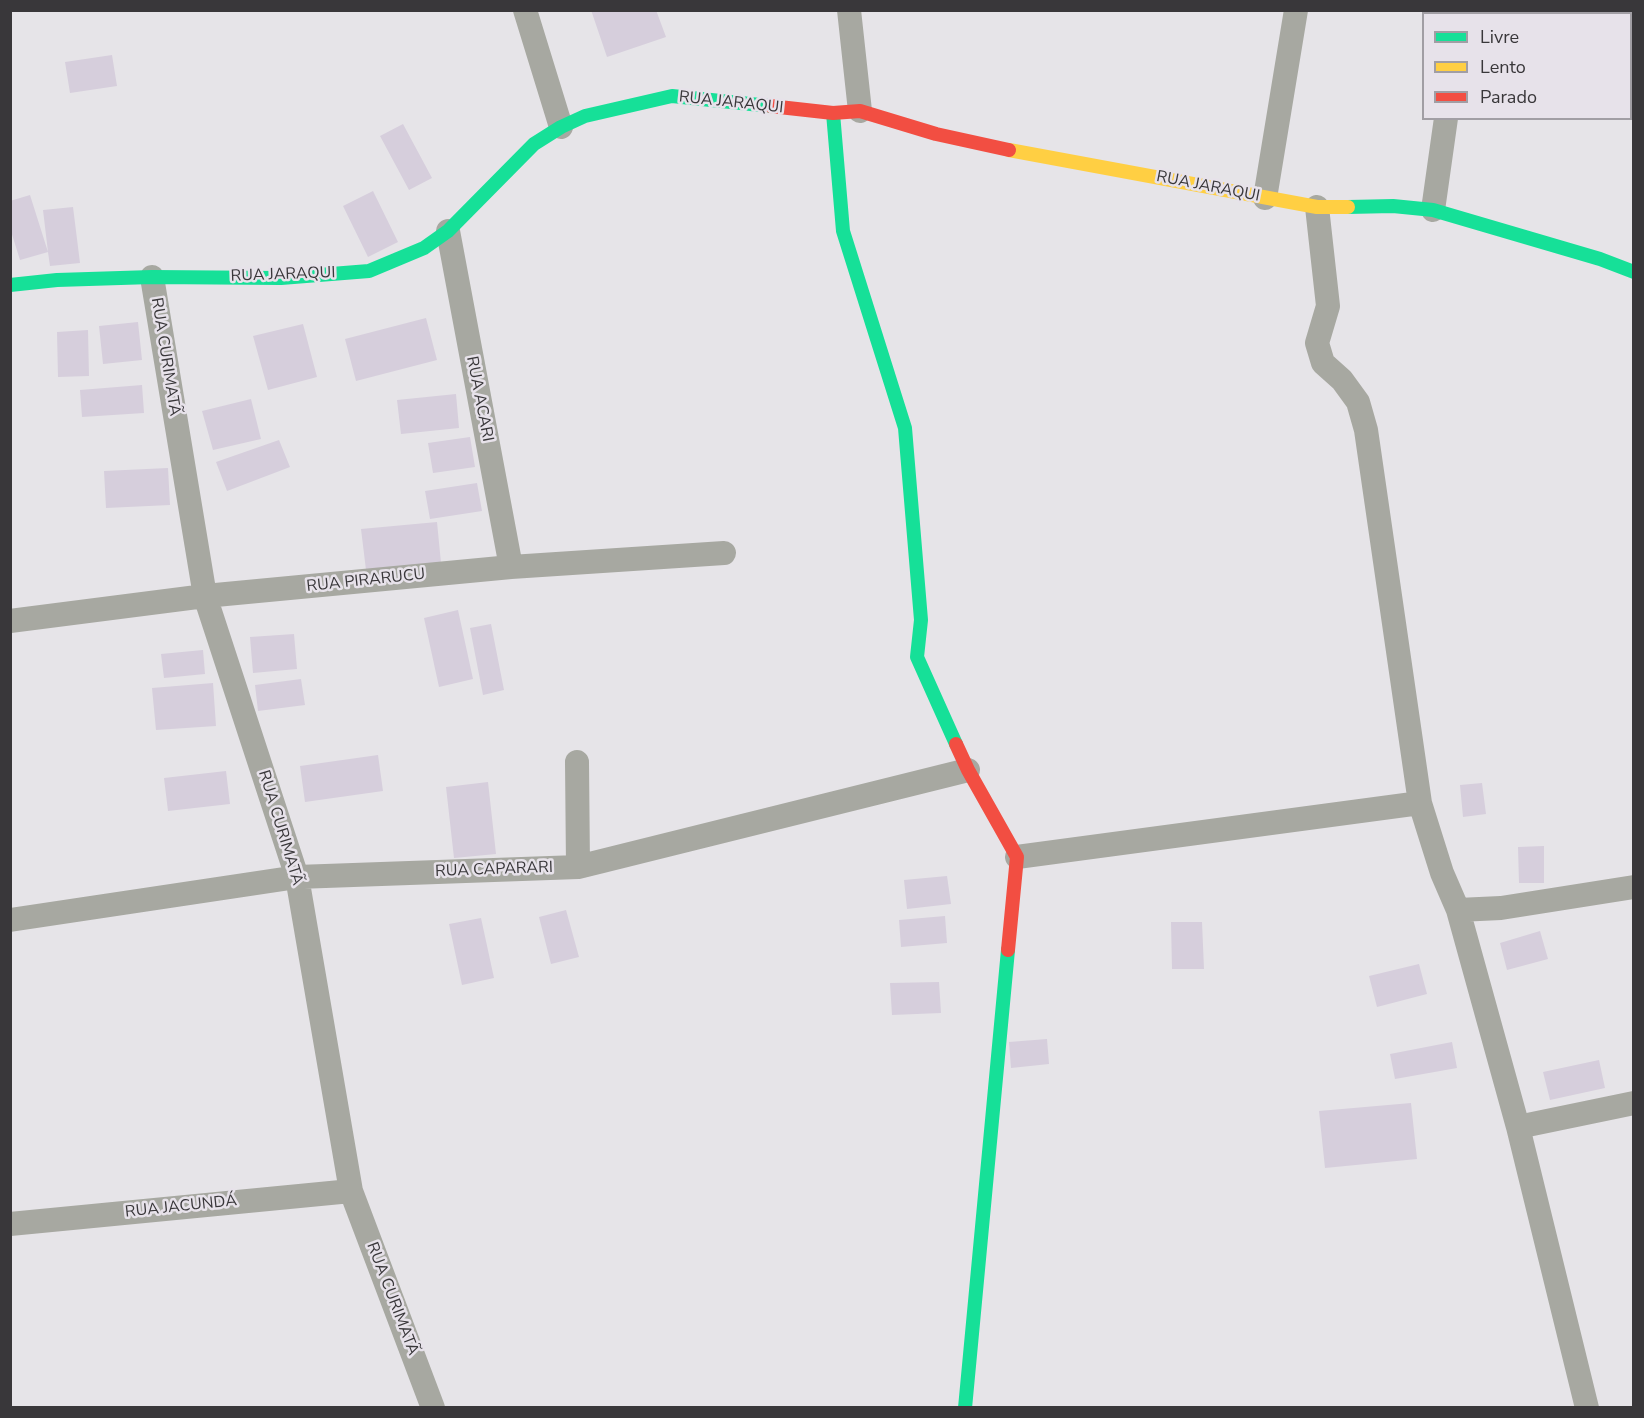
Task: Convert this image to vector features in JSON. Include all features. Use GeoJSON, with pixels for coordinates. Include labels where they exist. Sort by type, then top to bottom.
{"type":"FeatureCollection","features":[{"type":"Feature","properties":{"kind":"street"},"geometry":{"type":"LineString","coordinates":[[525,10],[561,127]]}},
{"type":"Feature","properties":{"kind":"street"},"geometry":{"type":"LineString","coordinates":[[849,10],[860,111]]}},
{"type":"Feature","properties":{"kind":"street"},"geometry":{"type":"LineString","coordinates":[[1265,198],[1296,10]]}},
{"type":"Feature","properties":{"kind":"street","name":"RUA JARAQUI"},"geometry":{"type":"LineString","coordinates":[[10,285],[57,280],[152,277],[281,278],[369,271],[424,248],[448,231],[534,144],[561,127],[585,116],[672,96],[833,113],[860,111],[936,134],[1012,151],[1317,207],[1393,206],[1433,210],[1599,259],[1634,272]]}},
{"type":"Feature","properties":{"kind":"street"},"geometry":{"type":"LineString","coordinates":[[833,113],[843,231],[905,428],[921,620],[917,657],[968,770],[1017,857],[965,1407]]}},
{"type":"Feature","properties":{"kind":"street"},"geometry":{"type":"LineString","coordinates":[[1433,210],[1446,120]]}},
{"type":"Feature","properties":{"kind":"street"},"geometry":{"type":"LineString","coordinates":[[1317,207],[1328,306],[1317,343],[1323,363],[1342,380],[1358,402],[1366,430],[1420,803],[1442,873],[1458,910],[1518,1127],[1587,1407]]}},
{"type":"Feature","properties":{"kind":"street","name":"RUA ACARI"},"geometry":{"type":"LineString","coordinates":[[448,231],[511,567]]}},
{"type":"Feature","properties":{"kind":"street","name":"RUA CURIMATÃ"},"geometry":{"type":"LineString","coordinates":[[152,277],[205,596],[297,877],[351,1191],[433,1407]]}},
{"type":"Feature","properties":{"kind":"street","name":"RUA PIRARUCU"},"geometry":{"type":"LineString","coordinates":[[10,621],[205,596],[511,567],[724,553]]}},
{"type":"Feature","properties":{"kind":"street"},"geometry":{"type":"LineString","coordinates":[[577,762],[578,867]]}},
{"type":"Feature","properties":{"kind":"street","name":"RUA CAPARARI"},"geometry":{"type":"LineString","coordinates":[[10,920],[297,877],[578,867],[968,770]]}},
{"type":"Feature","properties":{"kind":"street"},"geometry":{"type":"LineString","coordinates":[[1017,857],[1420,803]]}},
{"type":"Feature","properties":{"kind":"street"},"geometry":{"type":"LineString","coordinates":[[1458,910],[1501,908],[1634,887]]}},
{"type":"Feature","properties":{"kind":"street"},"geometry":{"type":"LineString","coordinates":[[1518,1127],[1634,1103]]}},
{"type":"Feature","properties":{"kind":"street","name":"RUA JACUNDÁ"},"geometry":{"type":"LineString","coordinates":[[10,1224],[351,1191]]}},
{"type":"Feature","properties":{"kind":"building"},"geometry":{"type":"Polygon","coordinates":[[[591,10],[656,10],[666,37],[607,57],[591,10]]]}},
{"type":"Feature","properties":{"kind":"building"},"geometry":{"type":"Polygon","coordinates":[[[112,55],[117,86],[70,93],[65,62],[112,55]]]}},
{"type":"Feature","properties":{"kind":"building"},"geometry":{"type":"Polygon","coordinates":[[[403,124],[432,178],[409,190],[380,136],[403,124]]]}},
{"type":"Feature","properties":{"kind":"building"},"geometry":{"type":"Polygon","coordinates":[[[373,191],[398,242],[368,257],[343,206],[373,191]]]}},
{"type":"Feature","properties":{"kind":"building"},"geometry":{"type":"Polygon","coordinates":[[[30,195],[48,252],[20,260],[10,228],[10,201],[30,195]]]}},
{"type":"Feature","properties":{"kind":"building"},"geometry":{"type":"Polygon","coordinates":[[[73,207],[80,263],[50,266],[43,210],[73,207]]]}},
{"type":"Feature","properties":{"kind":"building"},"geometry":{"type":"Polygon","coordinates":[[[426,318],[437,360],[356,381],[345,339],[426,318]]]}},
{"type":"Feature","properties":{"kind":"building"},"geometry":{"type":"Polygon","coordinates":[[[138,322],[142,360],[103,364],[99,326],[138,322]]]}},
{"type":"Feature","properties":{"kind":"building"},"geometry":{"type":"Polygon","coordinates":[[[303,324],[317,377],[268,390],[253,336],[303,324]]]}},
{"type":"Feature","properties":{"kind":"building"},"geometry":{"type":"Polygon","coordinates":[[[88,330],[89,376],[58,377],[57,332],[88,330]]]}},
{"type":"Feature","properties":{"kind":"building"},"geometry":{"type":"Polygon","coordinates":[[[142,385],[144,413],[82,417],[80,390],[142,385]]]}},
{"type":"Feature","properties":{"kind":"building"},"geometry":{"type":"Polygon","coordinates":[[[456,394],[459,428],[401,434],[397,400],[456,394]]]}},
{"type":"Feature","properties":{"kind":"building"},"geometry":{"type":"Polygon","coordinates":[[[251,399],[261,439],[213,450],[202,411],[251,399]]]}},
{"type":"Feature","properties":{"kind":"building"},"geometry":{"type":"Polygon","coordinates":[[[470,437],[475,467],[433,473],[428,443],[470,437]]]}},
{"type":"Feature","properties":{"kind":"building"},"geometry":{"type":"Polygon","coordinates":[[[279,440],[290,467],[227,491],[216,462],[279,440]]]}},
{"type":"Feature","properties":{"kind":"building"},"geometry":{"type":"Polygon","coordinates":[[[168,468],[170,505],[106,508],[104,471],[168,468]]]}},
{"type":"Feature","properties":{"kind":"building"},"geometry":{"type":"Polygon","coordinates":[[[477,483],[482,511],[430,519],[425,491],[477,483]]]}},
{"type":"Feature","properties":{"kind":"building"},"geometry":{"type":"Polygon","coordinates":[[[437,522],[441,563],[366,570],[361,529],[437,522]]]}},
{"type":"Feature","properties":{"kind":"building"},"geometry":{"type":"Polygon","coordinates":[[[458,610],[473,679],[439,687],[424,618],[458,610]]]}},
{"type":"Feature","properties":{"kind":"building"},"geometry":{"type":"Polygon","coordinates":[[[491,624],[504,690],[483,695],[470,628],[491,624]]]}},
{"type":"Feature","properties":{"kind":"building"},"geometry":{"type":"Polygon","coordinates":[[[294,634],[297,669],[253,673],[250,637],[294,634]]]}},
{"type":"Feature","properties":{"kind":"building"},"geometry":{"type":"Polygon","coordinates":[[[203,650],[205,674],[164,678],[161,654],[203,650]]]}},
{"type":"Feature","properties":{"kind":"building"},"geometry":{"type":"Polygon","coordinates":[[[301,679],[305,705],[258,711],[255,685],[301,679]]]}},
{"type":"Feature","properties":{"kind":"building"},"geometry":{"type":"Polygon","coordinates":[[[213,683],[216,726],[156,730],[152,688],[213,683]]]}},
{"type":"Feature","properties":{"kind":"building"},"geometry":{"type":"Polygon","coordinates":[[[378,755],[383,791],[305,802],[300,766],[378,755]]]}},
{"type":"Feature","properties":{"kind":"building"},"geometry":{"type":"Polygon","coordinates":[[[226,771],[230,804],[168,811],[164,778],[226,771]]]}},
{"type":"Feature","properties":{"kind":"building"},"geometry":{"type":"Polygon","coordinates":[[[488,782],[496,854],[454,858],[446,787],[488,782]]]}},
{"type":"Feature","properties":{"kind":"building"},"geometry":{"type":"Polygon","coordinates":[[[1482,783],[1486,814],[1463,817],[1460,785],[1482,783]]]}},
{"type":"Feature","properties":{"kind":"building"},"geometry":{"type":"Polygon","coordinates":[[[1544,846],[1544,883],[1519,883],[1518,847],[1544,846]]]}},
{"type":"Feature","properties":{"kind":"building"},"geometry":{"type":"Polygon","coordinates":[[[947,876],[951,904],[907,909],[904,880],[947,876]]]}},
{"type":"Feature","properties":{"kind":"building"},"geometry":{"type":"Polygon","coordinates":[[[566,910],[579,957],[551,964],[539,917],[566,910]]]}},
{"type":"Feature","properties":{"kind":"building"},"geometry":{"type":"Polygon","coordinates":[[[945,916],[947,943],[901,947],[899,920],[945,916]]]}},
{"type":"Feature","properties":{"kind":"building"},"geometry":{"type":"Polygon","coordinates":[[[481,918],[494,978],[462,985],[449,924],[481,918]]]}},
{"type":"Feature","properties":{"kind":"building"},"geometry":{"type":"Polygon","coordinates":[[[1171,922],[1202,922],[1204,969],[1172,969],[1171,922]]]}},
{"type":"Feature","properties":{"kind":"building"},"geometry":{"type":"Polygon","coordinates":[[[1540,931],[1548,959],[1507,970],[1500,943],[1540,931]]]}},
{"type":"Feature","properties":{"kind":"building"},"geometry":{"type":"Polygon","coordinates":[[[1419,964],[1427,994],[1377,1007],[1369,976],[1419,964]]]}},
{"type":"Feature","properties":{"kind":"building"},"geometry":{"type":"Polygon","coordinates":[[[939,982],[941,1013],[892,1015],[890,983],[939,982]]]}},
{"type":"Feature","properties":{"kind":"building"},"geometry":{"type":"Polygon","coordinates":[[[1047,1039],[1049,1064],[1011,1068],[1009,1042],[1047,1039]]]}},
{"type":"Feature","properties":{"kind":"building"},"geometry":{"type":"Polygon","coordinates":[[[1452,1042],[1457,1068],[1395,1079],[1390,1054],[1452,1042]]]}},
{"type":"Feature","properties":{"kind":"building"},"geometry":{"type":"Polygon","coordinates":[[[1599,1060],[1605,1088],[1550,1100],[1543,1072],[1599,1060]]]}},
{"type":"Feature","properties":{"kind":"building"},"geometry":{"type":"Polygon","coordinates":[[[1411,1103],[1417,1159],[1325,1168],[1319,1111],[1411,1103]]]}},
{"type":"Feature","properties":{"kind":"traffic: fast"},"geometry":{"type":"LineString","coordinates":[[10,285],[57,280],[152,277],[281,278],[369,271],[424,248],[448,231],[534,144],[561,127],[585,116],[672,96],[770,106]]}},
{"type":"Feature","properties":{"kind":"traffic: fast"},"geometry":{"type":"LineString","coordinates":[[833,113],[843,231],[905,428],[921,620],[917,657],[956,744]]}},
{"type":"Feature","properties":{"kind":"traffic: fast"},"geometry":{"type":"LineString","coordinates":[[1348,207],[1393,206],[1433,210],[1600,259],[1634,272]]}},
{"type":"Feature","properties":{"kind":"traffic: fast"},"geometry":{"type":"LineString","coordinates":[[965,1408],[1008,950]]}},
{"type":"Feature","properties":{"kind":"traffic: slow"},"geometry":{"type":"LineString","coordinates":[[1009,150],[1317,207],[1348,207]]}},
{"type":"Feature","properties":{"kind":"traffic: jam"},"geometry":{"type":"LineString","coordinates":[[770,106],[833,113],[860,111],[936,134],[1009,150]]}},
{"type":"Feature","properties":{"kind":"traffic: jam"},"geometry":{"type":"LineString","coordinates":[[956,744],[1017,857],[1008,950]]}}]}
